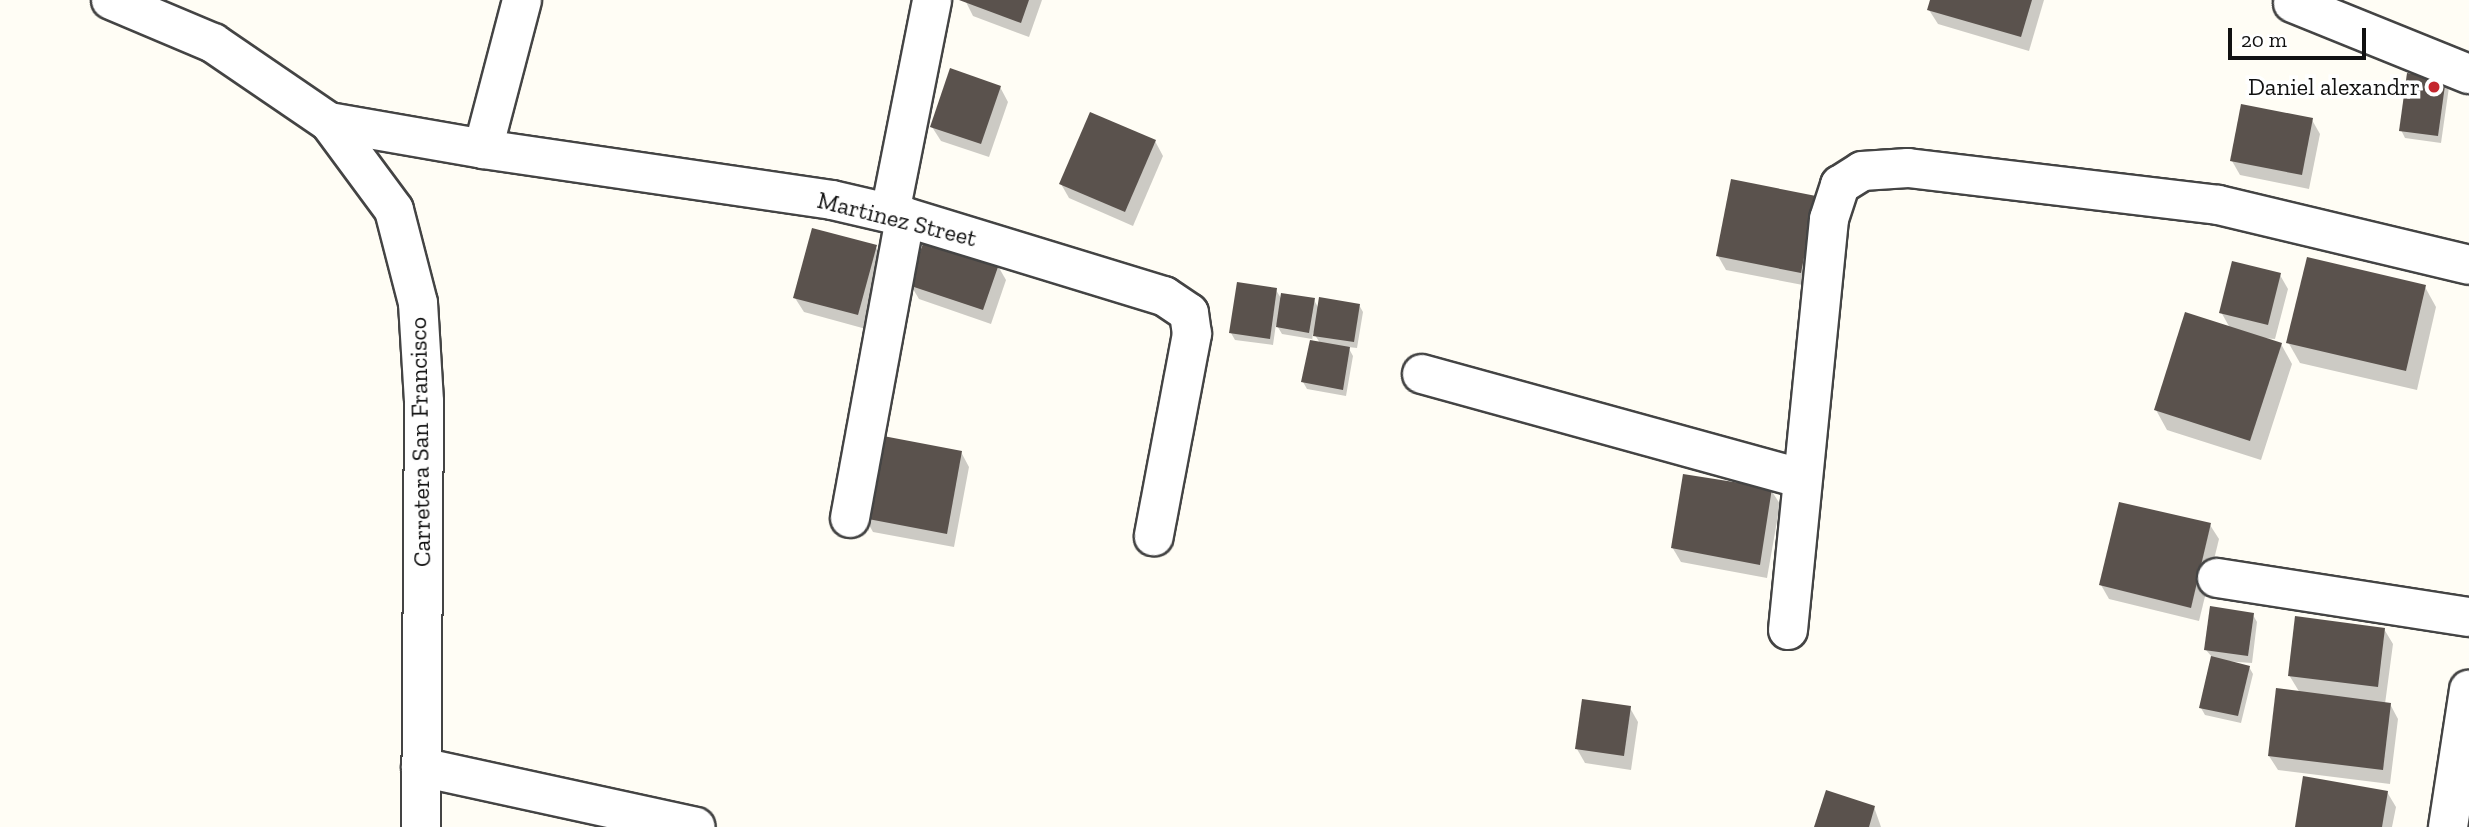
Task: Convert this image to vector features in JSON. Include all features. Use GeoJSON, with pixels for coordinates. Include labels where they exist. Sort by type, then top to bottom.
{"type":"FeatureCollection","features":[{"type":"Feature","properties":{"kind":"street","name":"Carretera San Francisco"},"geometry":{"type":"LineString","coordinates":[[111,0],[213,43],[329,122],[394,210],[418,303],[424,402],[421,827]]}},
{"type":"Feature","properties":{"kind":"street"},"geometry":{"type":"LineString","coordinates":[[482,149],[522,0]]}},
{"type":"Feature","properties":{"kind":"street"},"geometry":{"type":"LineString","coordinates":[[850,518],[932,0]]}},
{"type":"Feature","properties":{"kind":"street"},"geometry":{"type":"LineString","coordinates":[[2293,3],[2469,74]]}},
{"type":"Feature","properties":{"kind":"street","name":"Martinez Street"},"geometry":{"type":"LineString","coordinates":[[329,122],[482,149],[832,200],[897,215],[1164,296],[1189,313],[1192,334],[1154,536]]}},
{"type":"Feature","properties":{"kind":"street"},"geometry":{"type":"LineString","coordinates":[[1788,630],[1829,219],[1840,186],[1861,171],[1908,168],[2218,205],[2469,265]]}},
{"type":"Feature","properties":{"kind":"street"},"geometry":{"type":"LineString","coordinates":[[1422,374],[1802,479]]}},
{"type":"Feature","properties":{"kind":"street"},"geometry":{"type":"LineString","coordinates":[[2217,578],[2469,617]]}},
{"type":"Feature","properties":{"kind":"street"},"geometry":{"type":"LineString","coordinates":[[2448,827],[2469,690]]}},
{"type":"Feature","properties":{"kind":"street"},"geometry":{"type":"LineString","coordinates":[[421,767],[696,827]]}},
{"type":"Feature","properties":{"kind":"building"},"geometry":{"type":"Polygon","coordinates":[[[959,0],[1029,0],[1021,23],[959,0]]]}},
{"type":"Feature","properties":{"kind":"building"},"geometry":{"type":"Polygon","coordinates":[[[1930,0],[2032,0],[2021,37],[1927,10],[1930,0]]]}},
{"type":"Feature","properties":{"kind":"building"},"geometry":{"type":"Polygon","coordinates":[[[950,68],[1001,86],[981,144],[930,127],[950,68]]]}},
{"type":"Feature","properties":{"kind":"building"},"geometry":{"type":"Polygon","coordinates":[[[2407,73],[2446,78],[2438,136],[2399,131],[2407,73]]]}},
{"type":"Feature","properties":{"kind":"building"},"geometry":{"type":"Polygon","coordinates":[[[2241,104],[2313,118],[2302,175],[2230,161],[2241,104]]]}},
{"type":"Feature","properties":{"kind":"building"},"geometry":{"type":"Polygon","coordinates":[[[1090,112],[1156,140],[1125,212],[1059,184],[1090,112]]]}},
{"type":"Feature","properties":{"kind":"building"},"geometry":{"type":"Polygon","coordinates":[[[1731,179],[1816,196],[1801,273],[1716,256],[1731,179]]]}},
{"type":"Feature","properties":{"kind":"building"},"geometry":{"type":"Polygon","coordinates":[[[812,228],[877,245],[858,315],[793,298],[812,228]]]}},
{"type":"Feature","properties":{"kind":"building"},"geometry":{"type":"Polygon","coordinates":[[[925,238],[999,264],[983,310],[908,285],[925,238]]]}},
{"type":"Feature","properties":{"kind":"building"},"geometry":{"type":"Polygon","coordinates":[[[2307,257],[2426,285],[2406,371],[2286,343],[2307,257]]]}},
{"type":"Feature","properties":{"kind":"building"},"geometry":{"type":"Polygon","coordinates":[[[2232,261],[2281,273],[2268,325],[2219,313],[2232,261]]]}},
{"type":"Feature","properties":{"kind":"building"},"geometry":{"type":"Polygon","coordinates":[[[1237,282],[1277,288],[1270,339],[1229,333],[1237,282]]]}},
{"type":"Feature","properties":{"kind":"building"},"geometry":{"type":"Polygon","coordinates":[[[1281,293],[1315,298],[1309,333],[1276,327],[1281,293]]]}},
{"type":"Feature","properties":{"kind":"building"},"geometry":{"type":"Polygon","coordinates":[[[1319,297],[1360,304],[1354,342],[1313,336],[1319,297]]]}},
{"type":"Feature","properties":{"kind":"building"},"geometry":{"type":"Polygon","coordinates":[[[2185,312],[2282,343],[2250,441],[2154,410],[2185,312]]]}},
{"type":"Feature","properties":{"kind":"building"},"geometry":{"type":"Polygon","coordinates":[[[1310,340],[1350,347],[1343,390],[1301,382],[1310,340]]]}},
{"type":"Feature","properties":{"kind":"building"},"geometry":{"type":"Polygon","coordinates":[[[878,435],[962,451],[947,534],[863,518],[878,435]]]}},
{"type":"Feature","properties":{"kind":"building"},"geometry":{"type":"Polygon","coordinates":[[[1683,474],[1772,488],[1760,565],[1671,548],[1683,474]]]}},
{"type":"Feature","properties":{"kind":"building"},"geometry":{"type":"Polygon","coordinates":[[[2119,502],[2211,523],[2191,608],[2099,585],[2119,502]]]}},
{"type":"Feature","properties":{"kind":"building"},"geometry":{"type":"Polygon","coordinates":[[[2210,606],[2254,613],[2248,656],[2204,650],[2210,606]]]}},
{"type":"Feature","properties":{"kind":"building"},"geometry":{"type":"Polygon","coordinates":[[[2295,616],[2385,628],[2378,687],[2288,676],[2295,616]]]}},
{"type":"Feature","properties":{"kind":"building"},"geometry":{"type":"Polygon","coordinates":[[[2211,656],[2250,666],[2238,716],[2199,708],[2211,656]]]}},
{"type":"Feature","properties":{"kind":"building"},"geometry":{"type":"Polygon","coordinates":[[[2276,688],[2391,703],[2383,770],[2268,756],[2276,688]]]}},
{"type":"Feature","properties":{"kind":"building"},"geometry":{"type":"Polygon","coordinates":[[[1582,699],[1631,706],[1624,756],[1575,749],[1582,699]]]}},
{"type":"Feature","properties":{"kind":"building"},"geometry":{"type":"Polygon","coordinates":[[[2303,776],[2388,791],[2382,827],[2295,827],[2303,776]]]}},
{"type":"Feature","properties":{"kind":"building"},"geometry":{"type":"Polygon","coordinates":[[[1826,790],[1875,806],[1869,827],[1814,827],[1826,790]]]}},
{"type":"Feature","properties":{"kind":"place","name":"Daniel alexandrr"},"geometry":{"type":"Point","coordinates":[2434,87]}}]}
